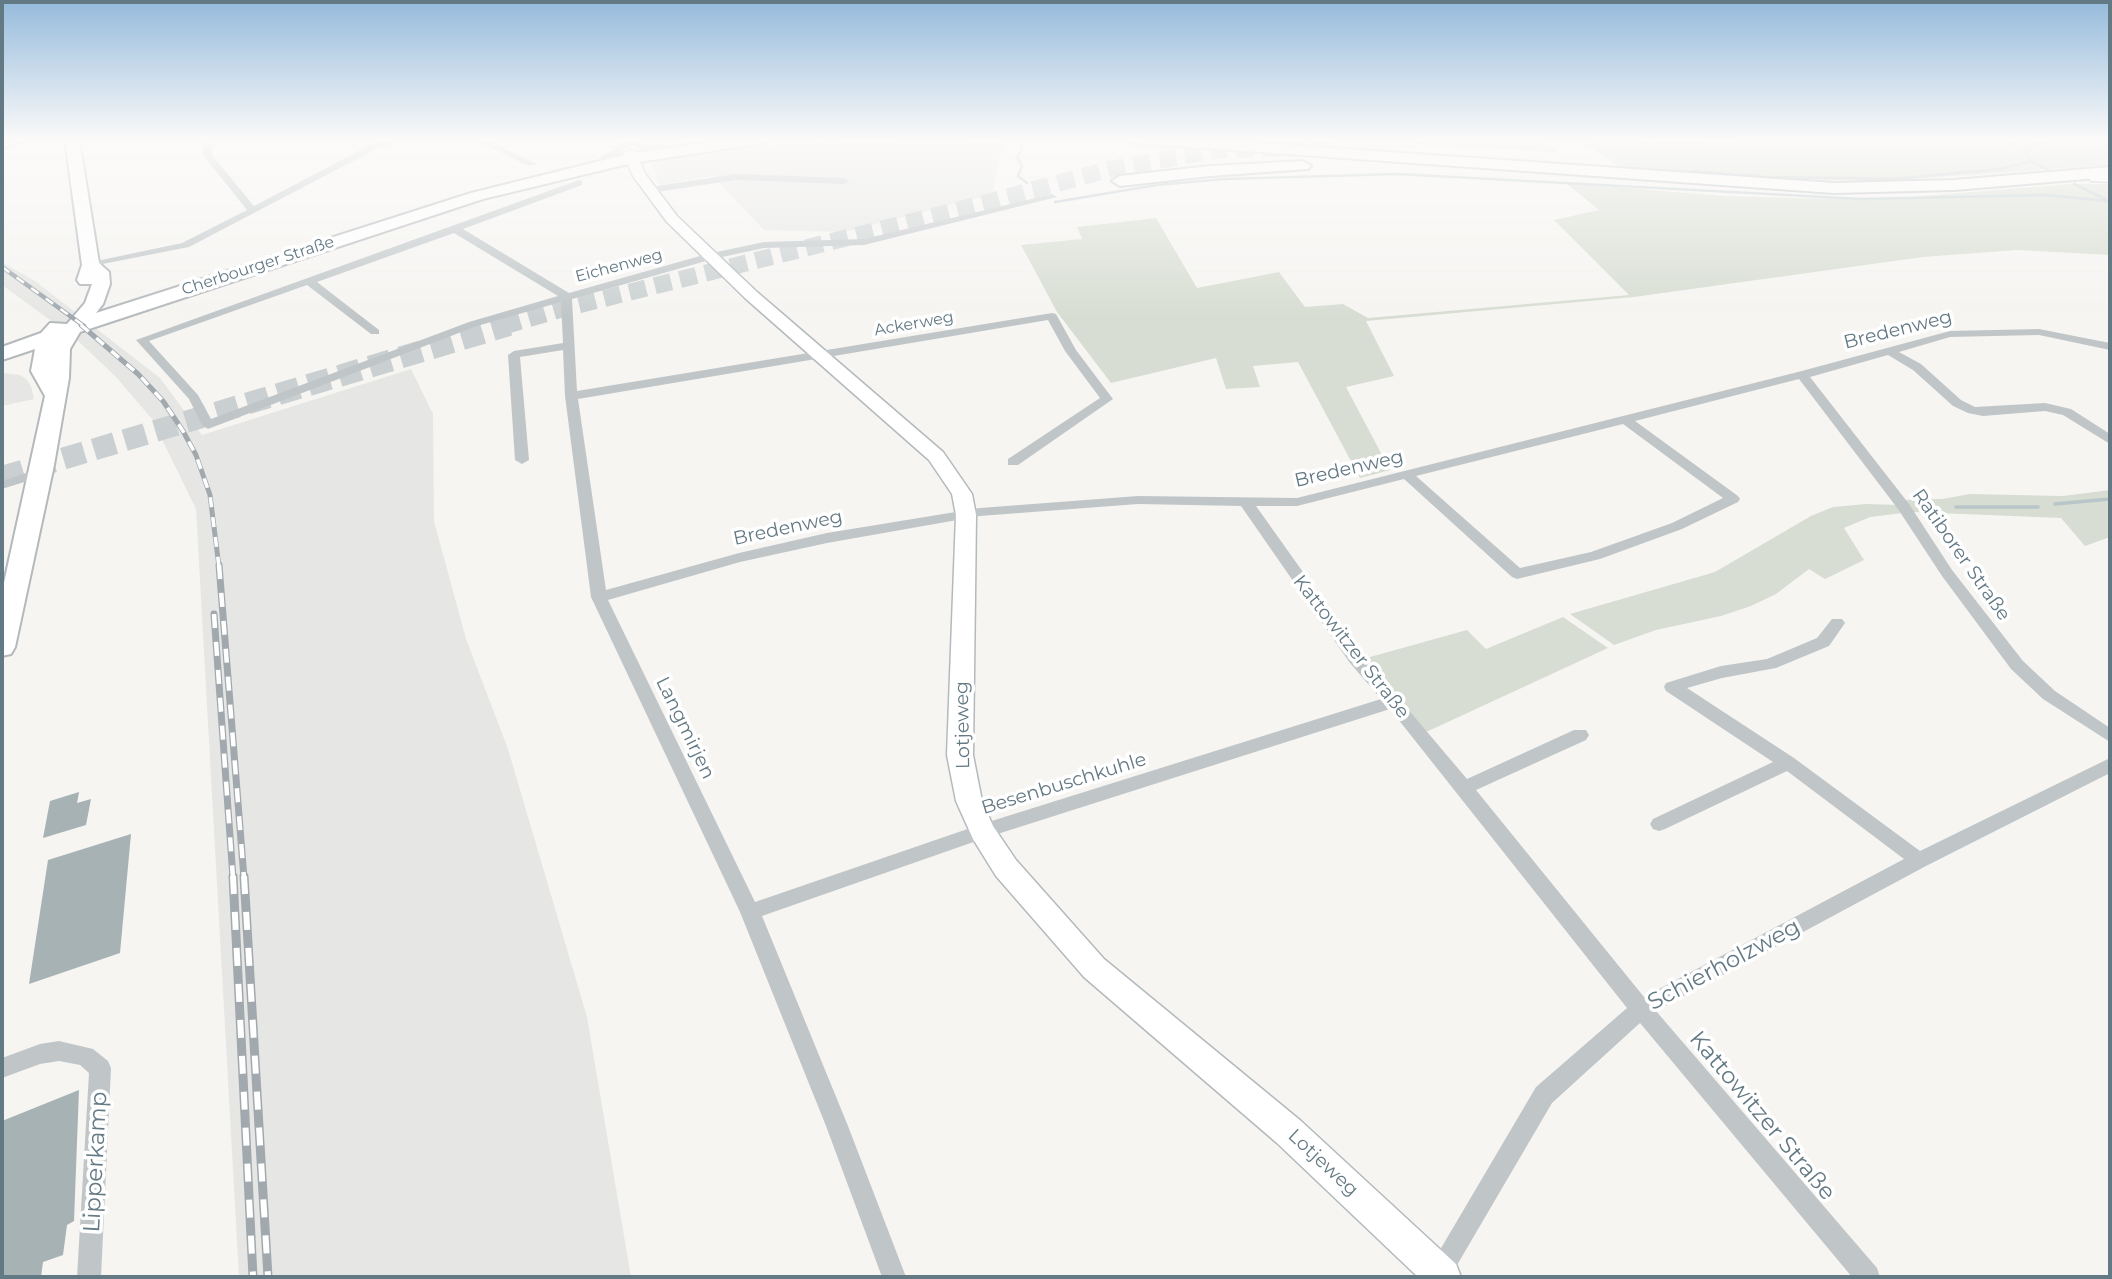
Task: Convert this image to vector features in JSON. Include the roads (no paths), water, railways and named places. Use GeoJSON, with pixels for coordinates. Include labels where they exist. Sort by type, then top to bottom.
{"type":"FeatureCollection","features":[{"type":"Feature","properties":{"kind":"main road"},"geometry":{"type":"LineString","coordinates":[[2,647],[41,472],[59,378],[60,349],[91,265],[81,199]]}},
{"type":"Feature","properties":{"kind":"main road","name":"Cherbourger Straße"},"geometry":{"type":"LineString","coordinates":[[2,354],[67,326],[188,283],[450,199]]}},
{"type":"Feature","properties":{"kind":"main road","name":"Cherbourger Straße"},"geometry":{"type":"LineString","coordinates":[[2,347],[469,199]]}},
{"type":"Feature","properties":{"kind":"main road"},"geometry":{"type":"LineString","coordinates":[[91,265],[113,289]]}},
{"type":"Feature","properties":{"kind":"main road"},"geometry":{"type":"LineString","coordinates":[[54,394],[41,371],[41,358],[67,326],[113,289],[188,283]]}},
{"type":"Feature","properties":{"kind":"main road"},"geometry":{"type":"LineString","coordinates":[[2,365],[28,365],[41,371]]}},
{"type":"Feature","properties":{"kind":"street"},"geometry":{"type":"LineString","coordinates":[[243,199],[253,211]]}},
{"type":"Feature","properties":{"kind":"street"},"geometry":{"type":"LineString","coordinates":[[91,265],[185,245],[276,199]]}},
{"type":"Feature","properties":{"kind":"street"},"geometry":{"type":"LineString","coordinates":[[309,281],[537,199]]}},
{"type":"Feature","properties":{"kind":"street","name":"Lotjeweg"},"geometry":{"type":"LineString","coordinates":[[657,199],[672,219],[818,356],[936,456],[962,494],[967,515],[960,755],[969,801],[982,831],[1006,868],[1094,968],[1289,1132],[1439,1275]]}},
{"type":"Feature","properties":{"kind":"street","name":"Eichenweg"},"geometry":{"type":"LineString","coordinates":[[309,281],[142,340],[194,398],[208,425],[473,324],[711,256],[764,245],[864,242],[1045,199]]}},
{"type":"Feature","properties":{"kind":"street"},"geometry":{"type":"LineString","coordinates":[[455,229],[566,296]]}},
{"type":"Feature","properties":{"kind":"street"},"geometry":{"type":"LineString","coordinates":[[309,281],[375,332]]}},
{"type":"Feature","properties":{"kind":"street","name":"Langmirjen"},"geometry":{"type":"LineString","coordinates":[[566,296],[571,396],[599,597],[750,912],[837,1126],[894,1277]]}},
{"type":"Feature","properties":{"kind":"street","name":"Ackerweg"},"geometry":{"type":"LineString","coordinates":[[571,396],[1052,317],[1070,351],[1107,399],[1013,462]]}},
{"type":"Feature","properties":{"kind":"street","name":"Bredenweg"},"geometry":{"type":"LineString","coordinates":[[599,597],[739,558],[827,538],[967,515],[1108,502],[1297,502],[1802,375],[1950,334],[1994,331],[2058,335],[2110,346]]}},
{"type":"Feature","properties":{"kind":"street"},"geometry":{"type":"LineString","coordinates":[[522,460],[514,355],[569,345]]}},
{"type":"Feature","properties":{"kind":"street"},"geometry":{"type":"LineString","coordinates":[[1888,350],[1917,367],[1957,403],[1972,410],[1983,412],[2045,407],[2084,421],[2110,440]]}},
{"type":"Feature","properties":{"kind":"street","name":"Ratiborer Straße"},"geometry":{"type":"LineString","coordinates":[[1802,375],[1904,507],[1947,573],[2017,665],[2049,695],[2110,736]]}},
{"type":"Feature","properties":{"kind":"street"},"geometry":{"type":"LineString","coordinates":[[1407,475],[1517,575],[1595,556],[1677,526],[1734,499],[1625,419]]}},
{"type":"Feature","properties":{"kind":"street"},"geometry":{"type":"LineString","coordinates":[[2,485],[41,472]]}},
{"type":"Feature","properties":{"kind":"street","name":"Kattowitzer Straße"},"geometry":{"type":"LineString","coordinates":[[1246,502],[1342,639],[1462,789],[1641,1009],[1868,1277]]}},
{"type":"Feature","properties":{"kind":"street"},"geometry":{"type":"LineString","coordinates":[[1838,623],[1823,642],[1770,664],[1721,672],[1672,687],[1788,763],[1919,860]]}},
{"type":"Feature","properties":{"kind":"street","name":"Besenbuschkuhle"},"geometry":{"type":"LineString","coordinates":[[750,912],[982,831],[1393,702]]}},
{"type":"Feature","properties":{"kind":"street"},"geometry":{"type":"LineString","coordinates":[[1462,789],[1580,735]]}},
{"type":"Feature","properties":{"kind":"street"},"geometry":{"type":"LineString","coordinates":[[1659,824],[1788,763]]}},
{"type":"Feature","properties":{"kind":"street","name":"Schierholzweg"},"geometry":{"type":"LineString","coordinates":[[1439,1275],[1544,1096],[1641,1009],[1919,860],[2110,765]]}},
{"type":"Feature","properties":{"kind":"street","name":"Lipperkamp"},"geometry":{"type":"LineString","coordinates":[[2,1068],[40,1054],[59,1051],[85,1056],[100,1068],[89,1277]]}},
{"type":"Feature","properties":{"kind":"waterway"},"geometry":{"type":"LineString","coordinates":[[1055,202],[1075,199]]}},
{"type":"Feature","properties":{"kind":"waterway"},"geometry":{"type":"LineString","coordinates":[[1855,199],[1875,199]]}},
{"type":"Feature","properties":{"kind":"waterway"},"geometry":{"type":"LineString","coordinates":[[2084,199],[2109,201]]}},
{"type":"Feature","properties":{"kind":"waterway"},"geometry":{"type":"LineString","coordinates":[[2055,504],[2110,499]]}},
{"type":"Feature","properties":{"kind":"waterway"},"geometry":{"type":"LineString","coordinates":[[1956,507],[2038,507]]}},
{"type":"Feature","properties":{"kind":"tunnel"},"geometry":{"type":"LineString","coordinates":[[504,326],[1001,199]]}},
{"type":"Feature","properties":{"kind":"tunnel"},"geometry":{"type":"LineString","coordinates":[[2,477],[509,325]]}},
{"type":"Feature","properties":{"kind":"railway"},"geometry":{"type":"LineString","coordinates":[[2,267],[84,326]]}},
{"type":"Feature","properties":{"kind":"railway"},"geometry":{"type":"LineString","coordinates":[[81,325],[138,374],[163,401],[183,431],[196,455],[210,495],[219,567]]}},
{"type":"Feature","properties":{"kind":"railway"},"geometry":{"type":"LineString","coordinates":[[219,565],[244,878]]}},
{"type":"Feature","properties":{"kind":"railway"},"geometry":{"type":"LineString","coordinates":[[214,614],[233,878]]}},
{"type":"Feature","properties":{"kind":"railway"},"geometry":{"type":"LineString","coordinates":[[233,876],[253,1277]]}},
{"type":"Feature","properties":{"kind":"railway"},"geometry":{"type":"LineString","coordinates":[[244,876],[268,1277]]}}]}
